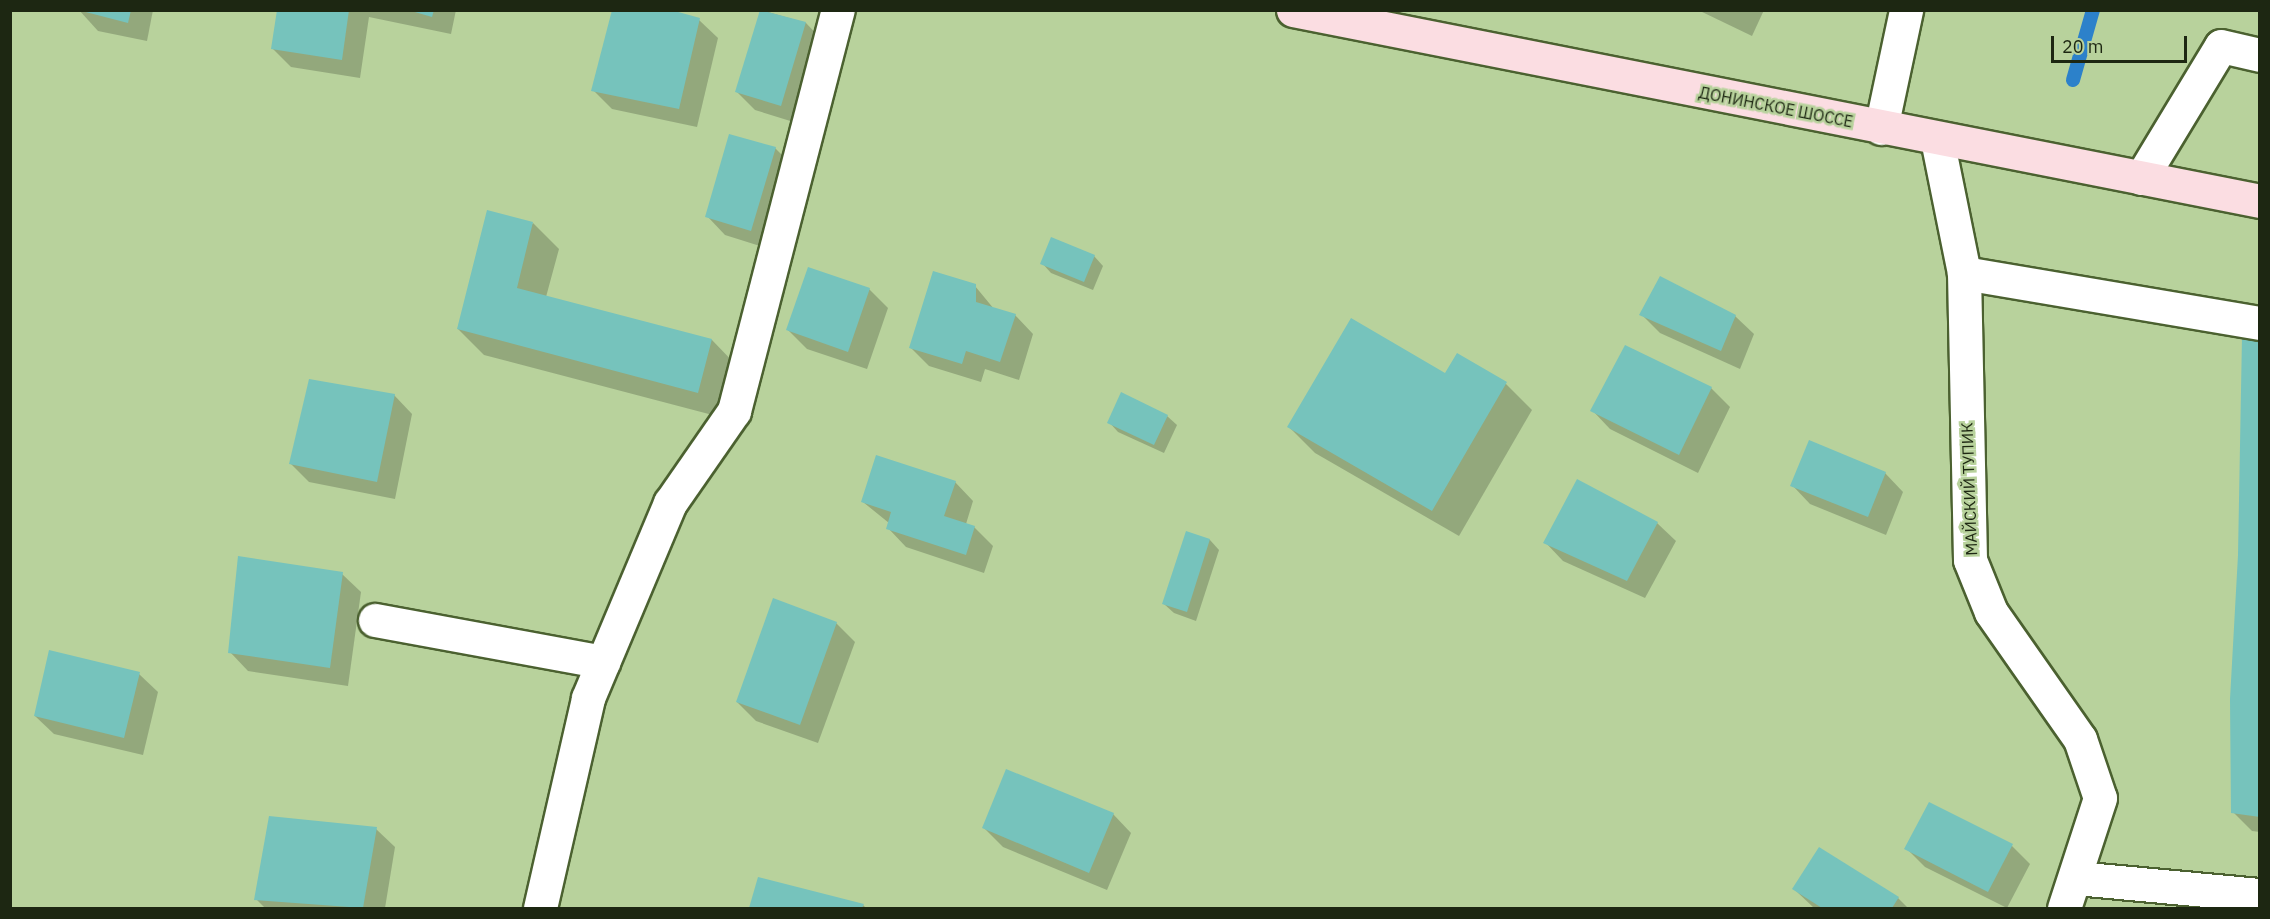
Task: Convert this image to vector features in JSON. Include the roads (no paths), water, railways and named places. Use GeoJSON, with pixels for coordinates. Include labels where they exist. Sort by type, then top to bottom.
{"type":"FeatureCollection","features":[{"type":"Feature","properties":{"kind":"main road","name":"ДОНИНСКОЕ ШОССЕ"},"geometry":{"type":"LineString","coordinates":[[1293,10],[2259,201]]}},
{"type":"Feature","properties":{"kind":"street"},"geometry":{"type":"LineString","coordinates":[[540,909],[588,698],[670,503],[734,411],[838,10]]}},
{"type":"Feature","properties":{"kind":"street"},"geometry":{"type":"LineString","coordinates":[[1881,128],[1906,10]]}},
{"type":"Feature","properties":{"kind":"street"},"geometry":{"type":"LineString","coordinates":[[2140,178],[2221,46],[2259,55]]}},
{"type":"Feature","properties":{"kind":"street","name":"МАЙСКИЙ ТУПИК"},"geometry":{"type":"LineString","coordinates":[[1937,139],[1964,273],[1970,560],[1991,612],[2080,739],[2100,798],[2076,878],[2064,909]]}},
{"type":"Feature","properties":{"kind":"street"},"geometry":{"type":"LineString","coordinates":[[1964,273],[2259,323]]}},
{"type":"Feature","properties":{"kind":"street"},"geometry":{"type":"LineString","coordinates":[[375,620],[603,662]]}},
{"type":"Feature","properties":{"kind":"street"},"geometry":{"type":"LineString","coordinates":[[2076,878],[2259,895]]}},
{"type":"Feature","properties":{"kind":"waterway"},"geometry":{"type":"LineString","coordinates":[[2073,80],[2093,10]]}}]}
